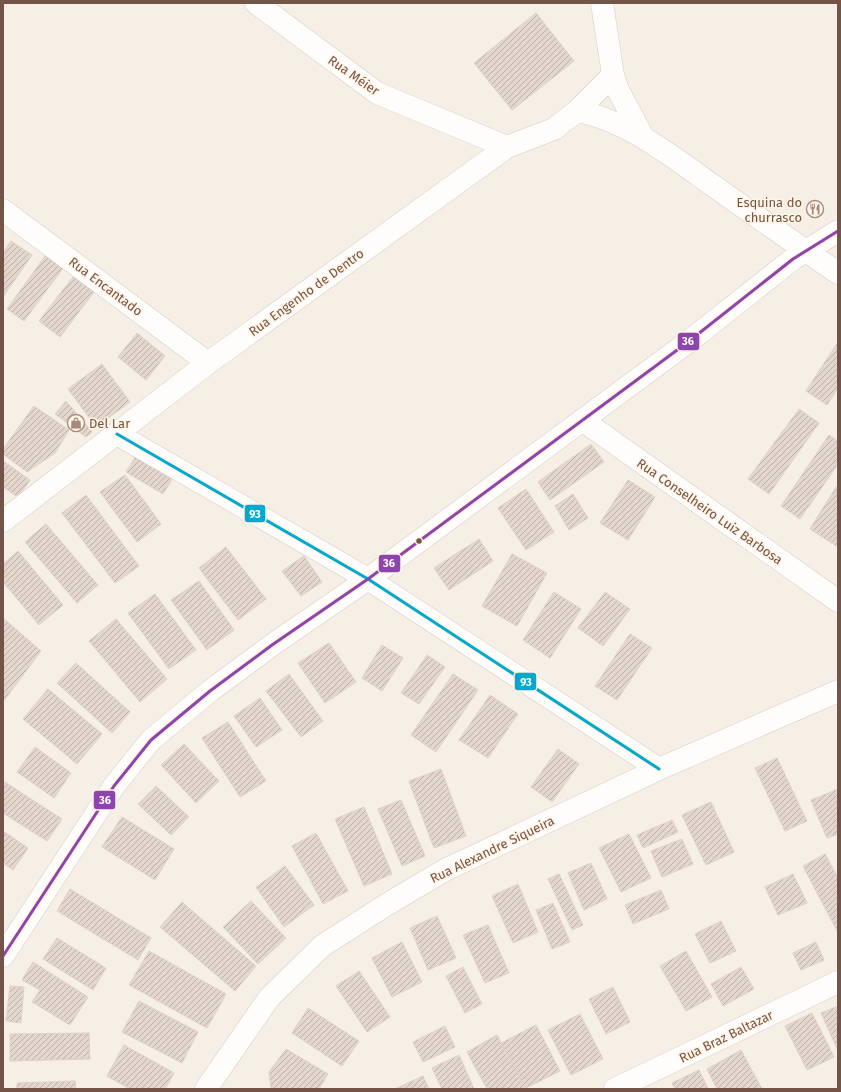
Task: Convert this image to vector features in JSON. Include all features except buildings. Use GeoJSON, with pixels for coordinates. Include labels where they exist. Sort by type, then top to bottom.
{"type":"FeatureCollection","features":[{"type":"Feature","properties":{"kind":"street","name":"Rua Méier"},"geometry":{"type":"LineString","coordinates":[[256,3],[377,93],[507,147]]}},
{"type":"Feature","properties":{"kind":"street"},"geometry":{"type":"LineString","coordinates":[[602,3],[613,75],[618,90],[643,137]]}},
{"type":"Feature","properties":{"kind":"street","name":"Rua Engenho de Dentro"},"geometry":{"type":"LineString","coordinates":[[3,521],[208,363],[507,147],[554,129],[577,111],[613,75]]}},
{"type":"Feature","properties":{"kind":"street"},"geometry":{"type":"LineString","coordinates":[[577,111],[592,113],[605,118],[643,137],[838,273]]}},
{"type":"Feature","properties":{"kind":"street","name":"Rua Encantado"},"geometry":{"type":"LineString","coordinates":[[3,210],[208,363]]}},
{"type":"Feature","properties":{"kind":"street"},"geometry":{"type":"LineString","coordinates":[[3,956],[114,786],[151,740],[210,692],[272,645],[368,579],[688,342],[805,251],[838,231]]}},
{"type":"Feature","properties":{"kind":"street","name":"Rua Conselheiro Luiz Barbosa"},"geometry":{"type":"LineString","coordinates":[[582,420],[838,601]]}},
{"type":"Feature","properties":{"kind":"street"},"geometry":{"type":"LineString","coordinates":[[117,434],[368,579],[659,769]]}},
{"type":"Feature","properties":{"kind":"street","name":"Rua Alexandre Siqueira"},"geometry":{"type":"LineString","coordinates":[[216,1083],[268,998],[322,946],[386,905],[445,870],[659,769],[838,692]]}},
{"type":"Feature","properties":{"kind":"street","name":"Rua Braz Baltazar"},"geometry":{"type":"LineString","coordinates":[[615,1089],[838,982]]}},
{"type":"Feature","properties":{"kind":"transit line","name":"36"},"geometry":{"type":"LineString","coordinates":[[3,956],[114,786],[151,740],[210,691],[272,645],[368,579],[688,342],[793,259],[838,231]]}},
{"type":"Feature","properties":{"kind":"transit line","name":"93"},"geometry":{"type":"LineString","coordinates":[[117,434],[368,579],[659,769]]}},
{"type":"Feature","properties":{"kind":"place","name":"Esquina do churrasco"},"geometry":{"type":"Point","coordinates":[815,209]}},
{"type":"Feature","properties":{"kind":"place","name":"Del Lar"},"geometry":{"type":"Point","coordinates":[76,423]}}]}
